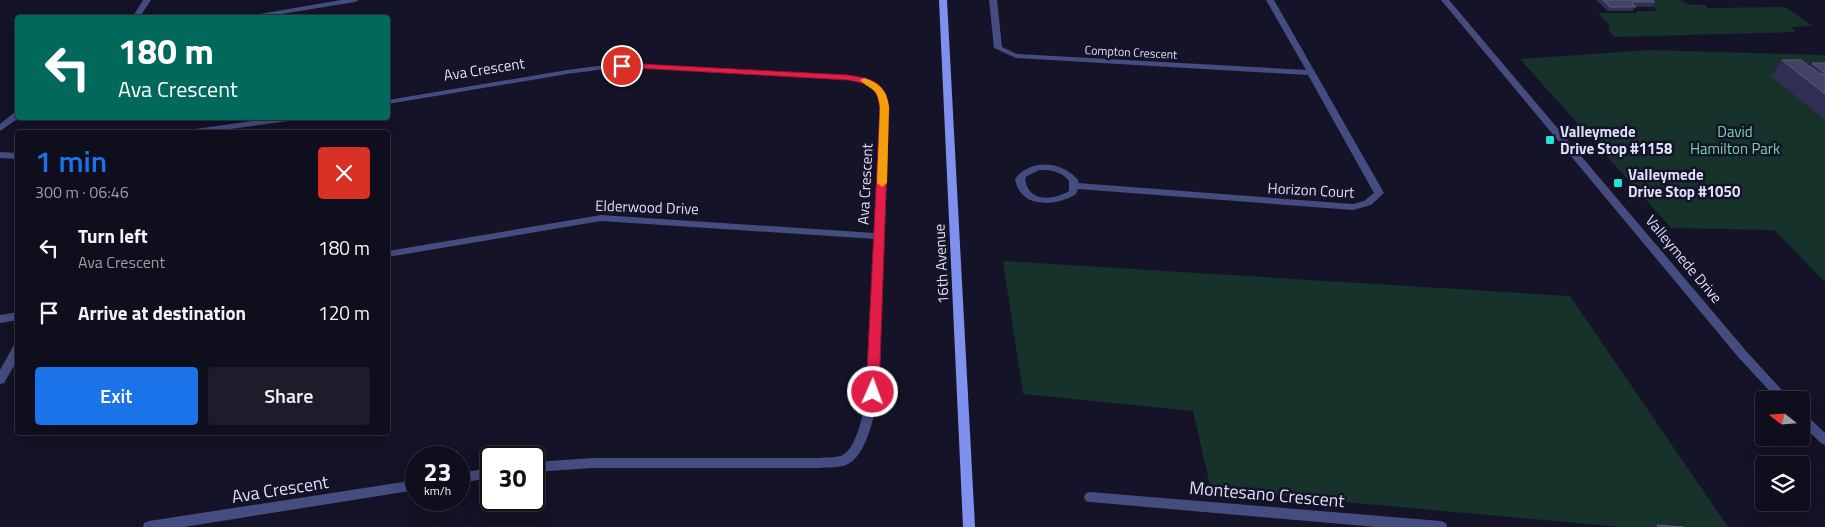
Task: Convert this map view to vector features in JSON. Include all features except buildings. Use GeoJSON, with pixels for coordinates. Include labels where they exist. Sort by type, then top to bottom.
{"type":"FeatureCollection","features":[{"type":"Feature","properties":{"kind":"main road","name":"16th Avenue"},"geometry":{"type":"LineString","coordinates":[[943,0],[969,527]]}},
{"type":"Feature","properties":{"kind":"street"},"geometry":{"type":"LineString","coordinates":[[137,15],[147,0]]}},
{"type":"Feature","properties":{"kind":"street"},"geometry":{"type":"LineString","coordinates":[[259,15],[355,0]]}},
{"type":"Feature","properties":{"kind":"street","name":"Compton Crescent"},"geometry":{"type":"LineString","coordinates":[[993,0],[998,48],[1016,56],[1312,73]]}},
{"type":"Feature","properties":{"kind":"street","name":"Horizon Court"},"geometry":{"type":"LineString","coordinates":[[1075,186],[1353,207],[1366,205],[1379,193],[1270,0]]}},
{"type":"Feature","properties":{"kind":"street","name":"Valleymede Drive"},"geometry":{"type":"LineString","coordinates":[[1445,0],[1743,355],[1777,391]]}},
{"type":"Feature","properties":{"kind":"street","name":"Ava Crescent"},"geometry":{"type":"LineString","coordinates":[[390,102],[622,66],[848,78],[867,81],[877,86],[883,95],[873,392],[863,435],[855,452],[844,461],[593,463],[545,466]]}},
{"type":"Feature","properties":{"kind":"street"},"geometry":{"type":"LineString","coordinates":[[0,128],[15,116]]}},
{"type":"Feature","properties":{"kind":"street"},"geometry":{"type":"LineString","coordinates":[[208,130],[275,120]]}},
{"type":"Feature","properties":{"kind":"street"},"geometry":{"type":"LineString","coordinates":[[0,155],[15,156]]}},
{"type":"Feature","properties":{"kind":"street"},"geometry":{"type":"LineString","coordinates":[[1046,167],[1055,168],[1070,175],[1075,186],[1073,192],[1061,199],[1043,200],[1027,194],[1022,189],[1020,178],[1030,170],[1046,167]]}},
{"type":"Feature","properties":{"kind":"street","name":"Elderwood Drive"},"geometry":{"type":"LineString","coordinates":[[390,254],[601,218],[878,236]]}},
{"type":"Feature","properties":{"kind":"street"},"geometry":{"type":"LineString","coordinates":[[0,319],[15,316]]}},
{"type":"Feature","properties":{"kind":"street"},"geometry":{"type":"LineString","coordinates":[[0,380],[15,353]]}},
{"type":"Feature","properties":{"kind":"street"},"geometry":{"type":"LineString","coordinates":[[1810,426],[1825,440]]}},
{"type":"Feature","properties":{"kind":"street","name":"Ava Crescent"},"geometry":{"type":"LineString","coordinates":[[149,527],[405,487]]}},
{"type":"Feature","properties":{"kind":"street","name":"Montesano Crescent"},"geometry":{"type":"LineString","coordinates":[[1090,497],[1441,527]]}},
{"type":"Feature","properties":{"kind":"green space"},"geometry":{"type":"Polygon","coordinates":[[[1647,0],[1680,0],[1691,5],[1705,5],[1708,8],[1785,7],[1813,26],[1790,27],[1796,32],[1615,37],[1608,30],[1610,26],[1598,13],[1657,11],[1647,0]]]}},
{"type":"Feature","properties":{"kind":"green space","name":"David Hamilton Park"},"geometry":{"type":"Polygon","coordinates":[[[1649,50],[1825,55],[1825,282],[1774,230],[1671,228],[1520,59],[1649,50]]]}},
{"type":"Feature","properties":{"kind":"green space"},"geometry":{"type":"Polygon","coordinates":[[[1003,261],[1570,296],[1728,527],[1621,527],[1211,490],[1193,411],[1023,394],[1003,261]]]}},
{"type":"Feature","properties":{"kind":"slow traffic"},"geometry":{"type":"LineString","coordinates":[[864,80],[877,86],[883,95],[882,183]]}},
{"type":"Feature","properties":{"kind":"place","name":"Valleymede Drive Stop #1158"},"geometry":{"type":"Point","coordinates":[1550,140]}},
{"type":"Feature","properties":{"kind":"place","name":"Valleymede Drive Stop #1050"},"geometry":{"type":"Point","coordinates":[1618,183]}},
{"type":"Feature","properties":{"kind":"route"},"geometry":{"type":"LineString","coordinates":[[622,66],[848,78],[867,81],[877,86],[883,95],[884,107],[873,392]]}}]}
